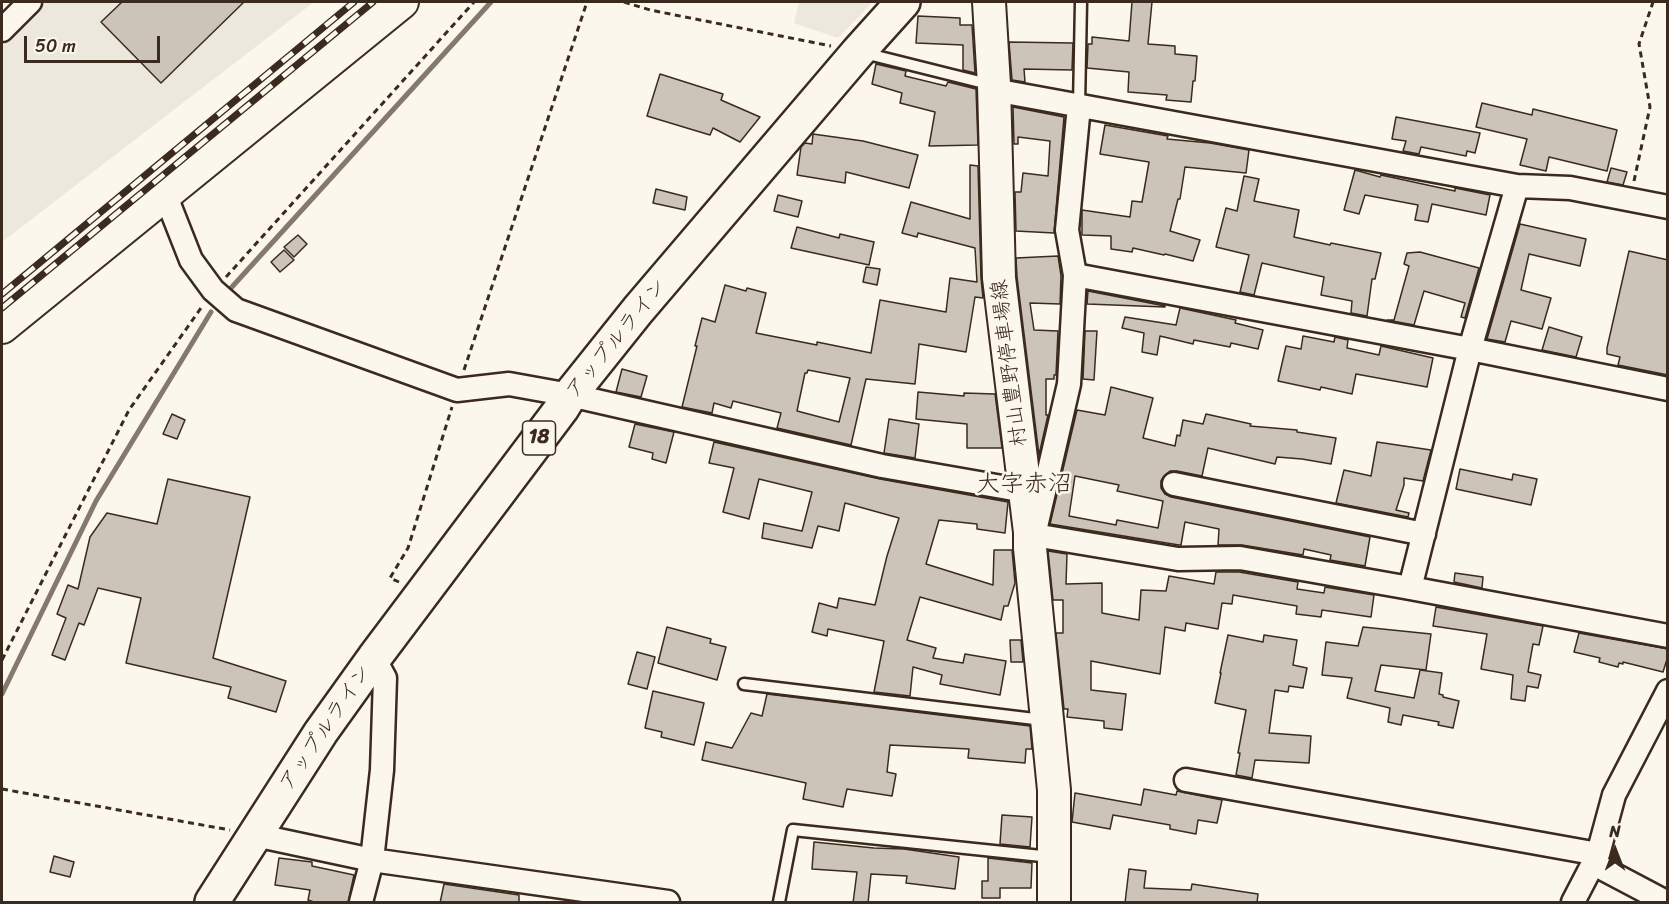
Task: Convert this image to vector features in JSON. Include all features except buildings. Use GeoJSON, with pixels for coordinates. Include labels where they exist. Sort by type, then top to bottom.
{"type":"FeatureCollection","features":[{"type":"Feature","properties":{"kind":"highway","name":"アップルライン"},"geometry":{"type":"LineString","coordinates":[[212,903],[321,732],[570,395],[638,310],[903,2]]}},
{"type":"Feature","properties":{"kind":"main road"},"geometry":{"type":"LineString","coordinates":[[2,327],[402,2]]}},
{"type":"Feature","properties":{"kind":"main road","name":"村山豊野停車場線"},"geometry":{"type":"LineString","coordinates":[[989,2],[994,88],[999,278],[1032,542],[1046,721],[1054,790],[1054,903]]}},
{"type":"Feature","properties":{"kind":"street"},"geometry":{"type":"LineString","coordinates":[[2,30],[30,2]]}},
{"type":"Feature","properties":{"kind":"street"},"geometry":{"type":"LineString","coordinates":[[994,88],[1079,106],[1517,186],[1570,188],[1668,207]]}},
{"type":"Feature","properties":{"kind":"street"},"geometry":{"type":"LineString","coordinates":[[1079,106],[1067,230],[1075,275],[1069,384],[1032,542],[1178,559],[1240,558],[1668,636]]}},
{"type":"Feature","properties":{"kind":"street"},"geometry":{"type":"LineString","coordinates":[[1410,588],[1470,350],[1517,186]]}},
{"type":"Feature","properties":{"kind":"street"},"geometry":{"type":"LineString","coordinates":[[165,194],[191,260],[213,290],[236,310],[457,390],[509,384],[570,395],[882,466],[1025,491]]}},
{"type":"Feature","properties":{"kind":"street"},"geometry":{"type":"LineString","coordinates":[[1075,275],[1668,389]]}},
{"type":"Feature","properties":{"kind":"street"},"geometry":{"type":"LineString","coordinates":[[1174,484],[1424,534]]}},
{"type":"Feature","properties":{"kind":"street"},"geometry":{"type":"LineString","coordinates":[[361,903],[372,860],[382,770],[385,678],[374,658]]}},
{"type":"Feature","properties":{"kind":"street"},"geometry":{"type":"LineString","coordinates":[[1573,903],[1596,859],[1614,795],[1668,691]]}},
{"type":"Feature","properties":{"kind":"street"},"geometry":{"type":"LineString","coordinates":[[1186,780],[1596,859],[1666,903]]}},
{"type":"Feature","properties":{"kind":"street"},"geometry":{"type":"LineString","coordinates":[[255,835],[372,860],[669,903]]}},
{"type":"Feature","properties":{"kind":"lane"},"geometry":{"type":"LineString","coordinates":[[1079,106],[1081,2]]}},
{"type":"Feature","properties":{"kind":"lane"},"geometry":{"type":"LineString","coordinates":[[858,52],[994,88]]}},
{"type":"Feature","properties":{"kind":"lane"},"geometry":{"type":"LineString","coordinates":[[744,684],[1046,721]]}},
{"type":"Feature","properties":{"kind":"lane"},"geometry":{"type":"LineString","coordinates":[[780,903],[793,830],[1054,857]]}},
{"type":"Feature","properties":{"kind":"path"},"geometry":{"type":"LineString","coordinates":[[2,660],[129,410],[213,290],[474,2]]}},
{"type":"Feature","properties":{"kind":"path"},"geometry":{"type":"LineString","coordinates":[[424,592],[390,578],[408,548],[457,390],[587,2]]}},
{"type":"Feature","properties":{"kind":"path"},"geometry":{"type":"LineString","coordinates":[[624,2],[650,10],[858,52]]}},
{"type":"Feature","properties":{"kind":"path"},"geometry":{"type":"LineString","coordinates":[[1630,199],[1650,107],[1639,44],[1653,2]]}},
{"type":"Feature","properties":{"kind":"path"},"geometry":{"type":"LineString","coordinates":[[2,789],[255,835]]}},
{"type":"Feature","properties":{"kind":"shaded area"},"geometry":{"type":"Polygon","coordinates":[[[46,2],[314,2],[2,242],[2,47],[46,2]]]}},
{"type":"Feature","properties":{"kind":"shaded area"},"geometry":{"type":"Polygon","coordinates":[[[799,2],[873,2],[838,38],[794,23],[799,2]]]}},
{"type":"Feature","properties":{"kind":"waterway"},"geometry":{"type":"LineString","coordinates":[[231,288],[491,2]]}},
{"type":"Feature","properties":{"kind":"waterway"},"geometry":{"type":"LineString","coordinates":[[2,694],[96,501],[211,312]]}},
{"type":"Feature","properties":{"kind":"railway"},"geometry":{"type":"LineString","coordinates":[[2,294],[354,2]]}},
{"type":"Feature","properties":{"kind":"railway"},"geometry":{"type":"LineString","coordinates":[[2,308],[373,2]]}},
{"type":"Feature","properties":{"kind":"district","name":"大字赤沼"},"geometry":{"type":"Point","coordinates":[1024,485]}}]}
